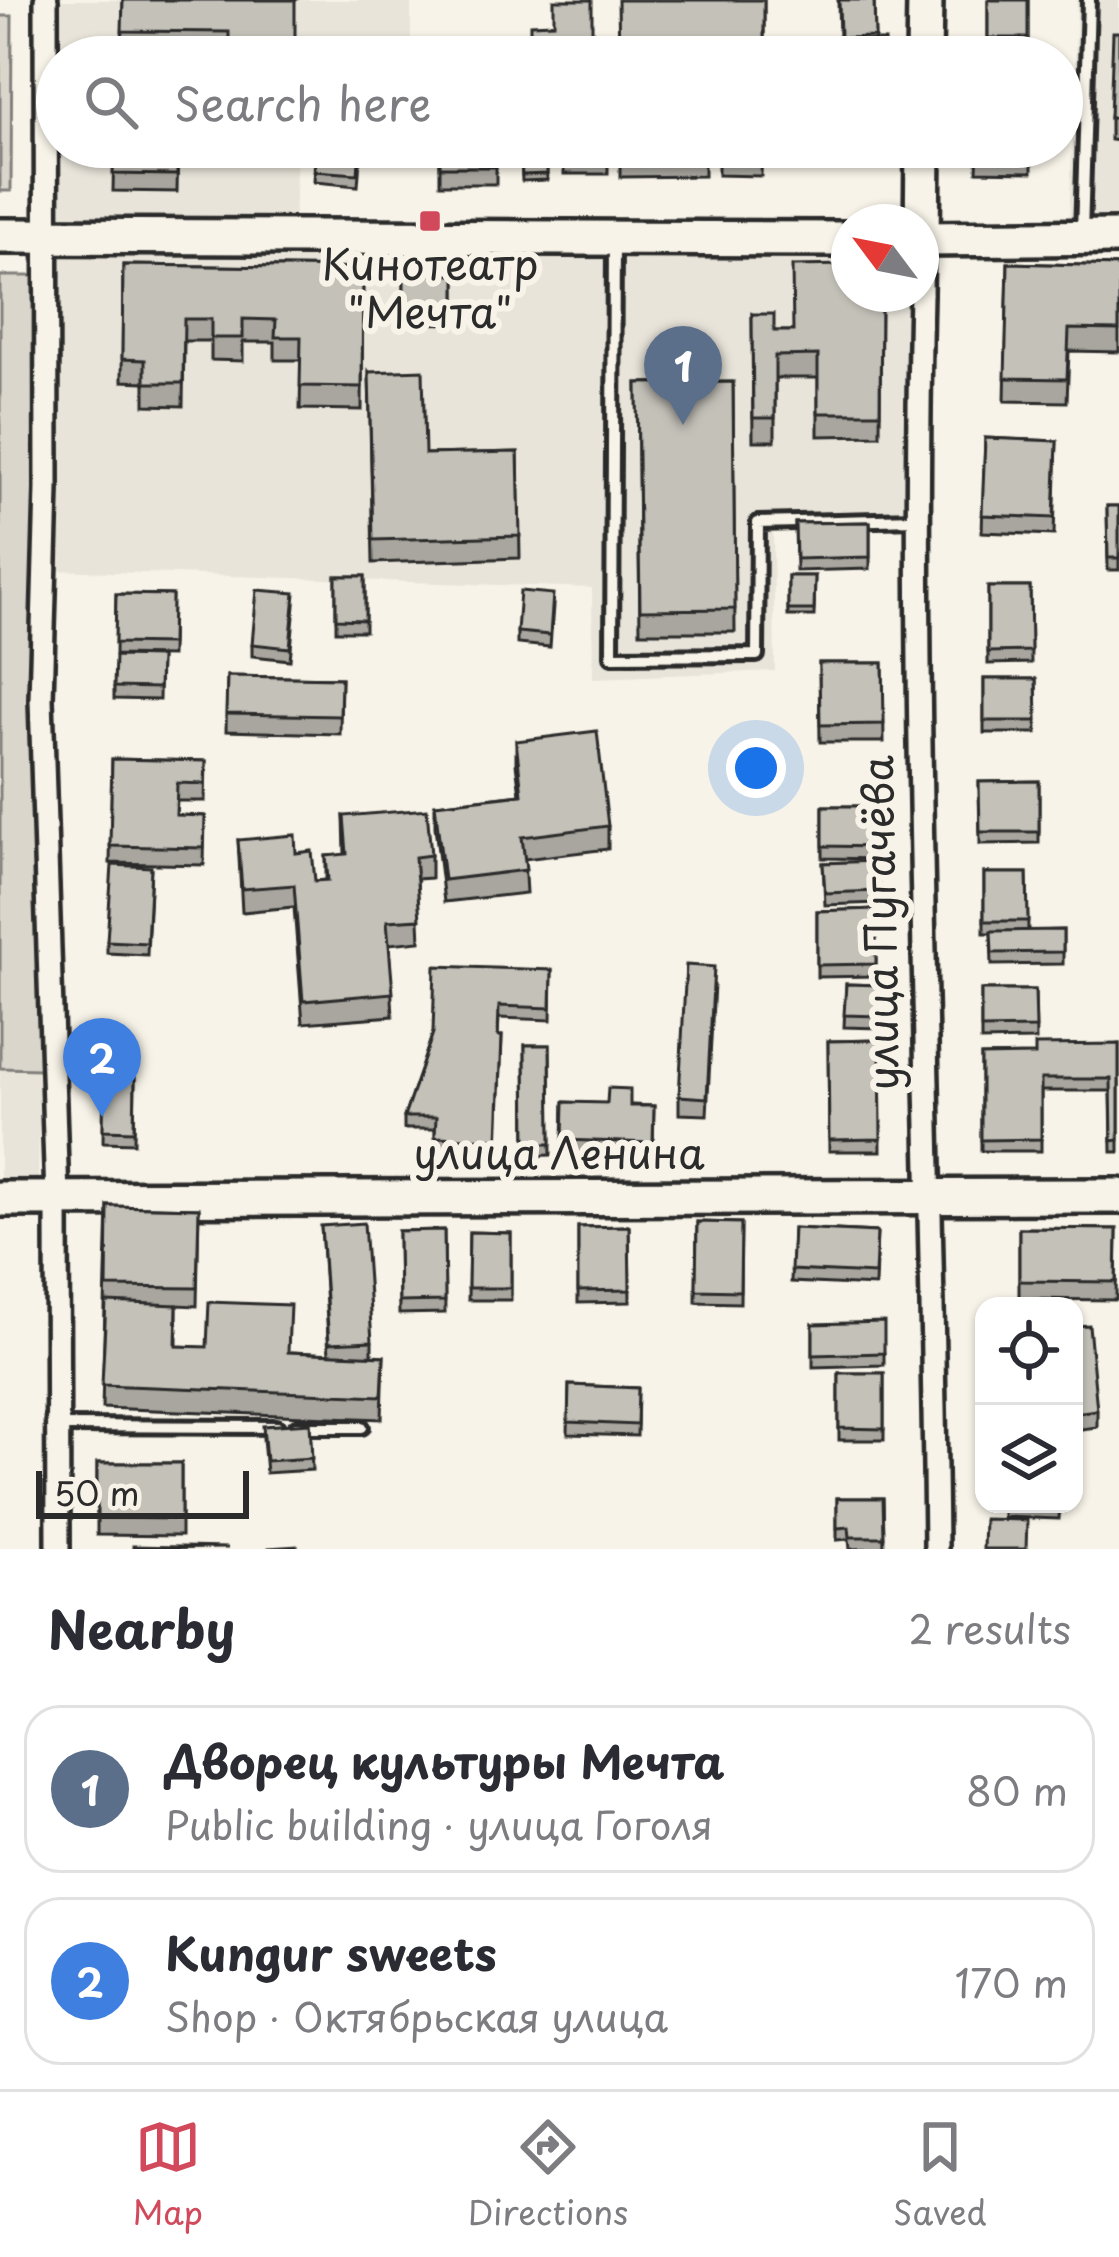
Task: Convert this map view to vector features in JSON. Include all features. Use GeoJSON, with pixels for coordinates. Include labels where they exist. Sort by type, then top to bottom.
{"type":"FeatureCollection","features":[{"type":"Feature","properties":{"kind":"street"},"geometry":{"type":"LineString","coordinates":[[46,0],[46,36]]}},
{"type":"Feature","properties":{"kind":"street"},"geometry":{"type":"LineString","coordinates":[[924,36],[925,0]]}},
{"type":"Feature","properties":{"kind":"street"},"geometry":{"type":"LineString","coordinates":[[46,168],[47,489],[41,700],[57,1199],[58,1549]]}},
{"type":"Feature","properties":{"kind":"street","name":"улица Пугачёва"},"geometry":{"type":"LineString","coordinates":[[922,204],[923,168]]}},
{"type":"Feature","properties":{"kind":"street"},"geometry":{"type":"LineString","coordinates":[[0,236],[831,238]]}},
{"type":"Feature","properties":{"kind":"street"},"geometry":{"type":"LineString","coordinates":[[939,239],[1119,236]]}},
{"type":"Feature","properties":{"kind":"street","name":"улица Пугачёва"},"geometry":{"type":"LineString","coordinates":[[921,312],[916,519],[936,1549]]}},
{"type":"Feature","properties":{"kind":"street","name":"улица Ленина"},"geometry":{"type":"LineString","coordinates":[[0,1199],[1119,1196]]}},
{"type":"Feature","properties":{"kind":"lane"},"geometry":{"type":"LineString","coordinates":[[1082,237],[1089,0]]}},
{"type":"Feature","properties":{"kind":"lane"},"geometry":{"type":"LineString","coordinates":[[614,238],[612,656],[757,655],[758,523],[916,519]]}},
{"type":"Feature","properties":{"kind":"lane"},"geometry":{"type":"LineString","coordinates":[[58,1426],[362,1427]]}},
{"type":"Feature","properties":{"kind":"shaded area"},"geometry":{"type":"Polygon","coordinates":[[[61,0],[411,0],[411,36],[61,36],[61,0]]]}},
{"type":"Feature","properties":{"kind":"shaded area"},"geometry":{"type":"Polygon","coordinates":[[[1077,0],[1119,0],[1119,235],[1069,228],[1071,168],[1083,168],[1083,36],[1076,36],[1077,0]]]}},
{"type":"Feature","properties":{"kind":"shaded area"},"geometry":{"type":"Polygon","coordinates":[[[0,16],[12,16],[11,191],[0,191],[0,16]]]}},
{"type":"Feature","properties":{"kind":"shaded area"},"geometry":{"type":"Polygon","coordinates":[[[62,168],[296,168],[294,224],[62,219],[62,168]]]}},
{"type":"Feature","properties":{"kind":"shaded area"},"geometry":{"type":"Polygon","coordinates":[[[58,238],[605,260],[831,252],[831,312],[911,312],[910,529],[773,532],[775,671],[593,678],[592,588],[54,570],[58,238]]]}},
{"type":"Feature","properties":{"kind":"shaded area"},"geometry":{"type":"Polygon","coordinates":[[[0,276],[38,276],[35,737],[40,1069],[0,1068],[0,276]]]}},
{"type":"Feature","properties":{"kind":"shaded area"},"geometry":{"type":"Polygon","coordinates":[[[0,1068],[40,1069],[38,1184],[0,1183],[0,1068]]]}},
{"type":"Feature","properties":{"kind":"building"},"geometry":{"type":"Polygon","coordinates":[[[123,0],[295,0],[295,36],[122,31],[123,0]]]}},
{"type":"Feature","properties":{"kind":"building"},"geometry":{"type":"Polygon","coordinates":[[[554,0],[592,0],[592,36],[530,36],[530,24],[554,23],[554,0]]]}},
{"type":"Feature","properties":{"kind":"building"},"geometry":{"type":"Polygon","coordinates":[[[618,0],[764,0],[764,36],[619,36],[618,0]]]}},
{"type":"Feature","properties":{"kind":"building"},"geometry":{"type":"Polygon","coordinates":[[[839,0],[874,0],[875,36],[840,36],[839,0]]]}},
{"type":"Feature","properties":{"kind":"building"},"geometry":{"type":"Polygon","coordinates":[[[988,0],[1028,0],[1028,36],[988,36],[988,0]]]}},
{"type":"Feature","properties":{"kind":"building"},"geometry":{"type":"Polygon","coordinates":[[[1113,32],[1119,32],[1119,118],[1110,118],[1113,32]]]}},
{"type":"Feature","properties":{"kind":"building"},"geometry":{"type":"Polygon","coordinates":[[[113,168],[177,168],[177,175],[113,174],[113,168]]]}},
{"type":"Feature","properties":{"kind":"building"},"geometry":{"type":"Polygon","coordinates":[[[314,168],[358,168],[358,174],[314,168]]]}},
{"type":"Feature","properties":{"kind":"building"},"geometry":{"type":"Polygon","coordinates":[[[522,168],[547,168],[547,174],[522,175],[522,168]]]}},
{"type":"Feature","properties":{"kind":"building"},"geometry":{"type":"Polygon","coordinates":[[[1008,263],[1119,266],[1119,330],[1069,329],[1067,379],[1005,378],[1008,263]]]}},
{"type":"Feature","properties":{"kind":"building"},"geometry":{"type":"Polygon","coordinates":[[[123,265],[363,268],[362,387],[300,386],[301,337],[275,337],[276,320],[243,319],[243,338],[211,338],[211,319],[184,319],[183,383],[145,383],[145,360],[122,359],[123,265]]]}},
{"type":"Feature","properties":{"kind":"building"},"geometry":{"type":"Polygon","coordinates":[[[831,265],[831,312],[881,312],[880,413],[818,413],[818,355],[775,356],[775,418],[753,418],[752,314],[774,314],[774,331],[793,331],[792,266],[831,265]]]}},
{"type":"Feature","properties":{"kind":"building"},"geometry":{"type":"Polygon","coordinates":[[[404,274],[456,275],[456,312],[404,311],[404,274]]]}},
{"type":"Feature","properties":{"kind":"building"},"geometry":{"type":"Polygon","coordinates":[[[423,370],[425,454],[518,452],[520,536],[373,540],[369,372],[423,370]]]}},
{"type":"Feature","properties":{"kind":"building"},"geometry":{"type":"Polygon","coordinates":[[[733,382],[735,609],[640,610],[637,383],[733,382]]]}},
{"type":"Feature","properties":{"kind":"building"},"geometry":{"type":"Polygon","coordinates":[[[985,438],[1057,441],[1054,518],[982,515],[985,438]]]}},
{"type":"Feature","properties":{"kind":"building"},"geometry":{"type":"Polygon","coordinates":[[[1107,506],[1119,506],[1119,558],[1108,558],[1107,506]]]}},
{"type":"Feature","properties":{"kind":"building"},"geometry":{"type":"Polygon","coordinates":[[[870,522],[870,557],[796,559],[795,523],[870,522]]]}},
{"type":"Feature","properties":{"kind":"building"},"geometry":{"type":"Polygon","coordinates":[[[336,576],[365,576],[365,620],[336,619],[336,576]]]}},
{"type":"Feature","properties":{"kind":"building"},"geometry":{"type":"Polygon","coordinates":[[[788,576],[815,576],[814,610],[788,610],[788,576]]]}},
{"type":"Feature","properties":{"kind":"building"},"geometry":{"type":"Polygon","coordinates":[[[988,587],[1030,587],[1031,651],[988,652],[988,587]]]}},
{"type":"Feature","properties":{"kind":"building"},"geometry":{"type":"Polygon","coordinates":[[[257,590],[295,593],[290,648],[252,644],[257,590]]]}},
{"type":"Feature","properties":{"kind":"building"},"geometry":{"type":"Polygon","coordinates":[[[520,591],[553,594],[550,635],[517,632],[520,591]]]}},
{"type":"Feature","properties":{"kind":"building"},"geometry":{"type":"Polygon","coordinates":[[[116,594],[172,595],[171,644],[115,643],[116,594]]]}},
{"type":"Feature","properties":{"kind":"building"},"geometry":{"type":"Polygon","coordinates":[[[115,656],[160,657],[159,688],[114,687],[115,656]]]}},
{"type":"Feature","properties":{"kind":"building"},"geometry":{"type":"Polygon","coordinates":[[[819,663],[883,663],[884,724],[820,725],[819,663]]]}},
{"type":"Feature","properties":{"kind":"building"},"geometry":{"type":"Polygon","coordinates":[[[227,676],[341,678],[340,716],[226,714],[227,676]]]}},
{"type":"Feature","properties":{"kind":"building"},"geometry":{"type":"Polygon","coordinates":[[[984,679],[1036,679],[1037,721],[984,721],[984,679]]]}},
{"type":"Feature","properties":{"kind":"building"},"geometry":{"type":"Polygon","coordinates":[[[597,731],[608,826],[522,837],[526,870],[444,880],[435,804],[522,794],[516,741],[597,731]]]}},
{"type":"Feature","properties":{"kind":"building"},"geometry":{"type":"Polygon","coordinates":[[[112,759],[206,761],[205,784],[177,783],[176,815],[205,816],[204,848],[110,846],[112,759]]]}},
{"type":"Feature","properties":{"kind":"building"},"geometry":{"type":"Polygon","coordinates":[[[1039,781],[1039,832],[980,832],[979,782],[1039,781]]]}},
{"type":"Feature","properties":{"kind":"building"},"geometry":{"type":"Polygon","coordinates":[[[823,806],[881,806],[880,847],[823,846],[823,806]]]}},
{"type":"Feature","properties":{"kind":"building"},"geometry":{"type":"Polygon","coordinates":[[[427,809],[431,855],[415,857],[420,919],[387,921],[393,993],[303,1001],[294,885],[242,889],[238,840],[295,835],[296,853],[312,851],[315,881],[328,880],[326,856],[347,854],[344,816],[427,809]]]}},
{"type":"Feature","properties":{"kind":"building"},"geometry":{"type":"Polygon","coordinates":[[[878,861],[879,891],[825,893],[823,863],[878,861]]]}},
{"type":"Feature","properties":{"kind":"building"},"geometry":{"type":"Polygon","coordinates":[[[112,865],[151,867],[147,943],[107,941],[112,865]]]}},
{"type":"Feature","properties":{"kind":"building"},"geometry":{"type":"Polygon","coordinates":[[[984,873],[1027,873],[1028,921],[984,921],[984,873]]]}},
{"type":"Feature","properties":{"kind":"building"},"geometry":{"type":"Polygon","coordinates":[[[876,909],[876,964],[817,965],[817,911],[876,909]]]}},
{"type":"Feature","properties":{"kind":"building"},"geometry":{"type":"Polygon","coordinates":[[[1063,930],[1063,952],[992,953],[991,931],[1063,930]]]}},
{"type":"Feature","properties":{"kind":"building"},"geometry":{"type":"Polygon","coordinates":[[[686,965],[714,967],[707,1098],[679,1096],[686,965]]]}},
{"type":"Feature","properties":{"kind":"building"},"geometry":{"type":"Polygon","coordinates":[[[435,966],[552,970],[551,1008],[499,1006],[498,1139],[435,1137],[436,1117],[404,1117],[433,1033],[435,966]]]}},
{"type":"Feature","properties":{"kind":"building"},"geometry":{"type":"Polygon","coordinates":[[[846,984],[880,985],[879,1016],[844,1015],[846,984]]]}},
{"type":"Feature","properties":{"kind":"building"},"geometry":{"type":"Polygon","coordinates":[[[981,990],[1035,990],[1036,1028],[981,1029],[981,990]]]}},
{"type":"Feature","properties":{"kind":"building"},"geometry":{"type":"Polygon","coordinates":[[[880,1040],[881,1139],[829,1140],[828,1041],[880,1040]]]}},
{"type":"Feature","properties":{"kind":"building"},"geometry":{"type":"Polygon","coordinates":[[[1119,1044],[1119,1140],[1112,1141],[1111,1079],[1041,1079],[1041,1139],[981,1140],[981,1056],[1035,1055],[1035,1045],[1119,1044]]]}},
{"type":"Feature","properties":{"kind":"building"},"geometry":{"type":"Polygon","coordinates":[[[525,1045],[550,1045],[551,1144],[526,1144],[525,1045]]]}},
{"type":"Feature","properties":{"kind":"building"},"geometry":{"type":"Polygon","coordinates":[[[104,1078],[135,1078],[134,1131],[103,1130],[104,1078]]]}},
{"type":"Feature","properties":{"kind":"building"},"geometry":{"type":"Polygon","coordinates":[[[608,1088],[630,1089],[630,1106],[654,1106],[653,1143],[563,1140],[564,1102],[607,1103],[608,1088]]]}},
{"type":"Feature","properties":{"kind":"building"},"geometry":{"type":"Polygon","coordinates":[[[108,1206],[199,1208],[197,1288],[107,1287],[108,1206]]]}},
{"type":"Feature","properties":{"kind":"building"},"geometry":{"type":"Polygon","coordinates":[[[697,1222],[741,1223],[740,1291],[696,1290],[697,1222]]]}},
{"type":"Feature","properties":{"kind":"building"},"geometry":{"type":"Polygon","coordinates":[[[364,1223],[372,1341],[329,1343],[321,1226],[364,1223]]]}},
{"type":"Feature","properties":{"kind":"building"},"geometry":{"type":"Polygon","coordinates":[[[629,1226],[630,1290],[578,1291],[578,1227],[629,1226]]]}},
{"type":"Feature","properties":{"kind":"building"},"geometry":{"type":"Polygon","coordinates":[[[793,1228],[877,1232],[875,1274],[791,1270],[793,1228]]]}},
{"type":"Feature","properties":{"kind":"building"},"geometry":{"type":"Polygon","coordinates":[[[1019,1228],[1117,1229],[1116,1282],[1019,1281],[1019,1228]]]}},
{"type":"Feature","properties":{"kind":"building"},"geometry":{"type":"Polygon","coordinates":[[[444,1230],[445,1301],[399,1302],[398,1231],[444,1230]]]}},
{"type":"Feature","properties":{"kind":"building"},"geometry":{"type":"Polygon","coordinates":[[[469,1232],[511,1233],[511,1288],[468,1288],[469,1232]]]}},
{"type":"Feature","properties":{"kind":"building"},"geometry":{"type":"Polygon","coordinates":[[[106,1302],[177,1305],[176,1346],[207,1347],[209,1302],[290,1305],[288,1352],[384,1356],[382,1396],[102,1385],[106,1302]]]}},
{"type":"Feature","properties":{"kind":"building"},"geometry":{"type":"Polygon","coordinates":[[[884,1322],[884,1353],[813,1355],[813,1324],[884,1322]]]}},
{"type":"Feature","properties":{"kind":"building"},"geometry":{"type":"Polygon","coordinates":[[[1083,1325],[1089,1325],[1097,1410],[1083,1412],[1083,1405],[1083,1325]]]}},
{"type":"Feature","properties":{"kind":"building"},"geometry":{"type":"Polygon","coordinates":[[[839,1373],[884,1373],[884,1429],[839,1428],[839,1373]]]}},
{"type":"Feature","properties":{"kind":"building"},"geometry":{"type":"Polygon","coordinates":[[[569,1385],[638,1388],[637,1425],[568,1422],[569,1385]]]}},
{"type":"Feature","properties":{"kind":"building"},"geometry":{"type":"Polygon","coordinates":[[[310,1423],[312,1458],[266,1461],[263,1426],[310,1423]]]}},
{"type":"Feature","properties":{"kind":"building"},"geometry":{"type":"Polygon","coordinates":[[[97,1463],[181,1463],[181,1519],[97,1518],[97,1463]]]}},
{"type":"Feature","properties":{"kind":"building"},"geometry":{"type":"Polygon","coordinates":[[[837,1498],[883,1498],[884,1537],[850,1537],[849,1527],[837,1528],[837,1498]]]}},
{"type":"Feature","properties":{"kind":"building"},"geometry":{"type":"Polygon","coordinates":[[[984,1519],[1027,1520],[1026,1549],[983,1549],[984,1519]]]}},
{"type":"Feature","properties":{"kind":"building"},"geometry":{"type":"Polygon","coordinates":[[[133,1546],[228,1548],[133,1549],[133,1546]]]}},
{"type":"Feature","properties":{"kind":"place","name":"Кинотеатр \"Мечта\""},"geometry":{"type":"Point","coordinates":[430,221]}},
{"type":"Feature","properties":{"kind":"place","name":"Дворец культуры Мечта"},"geometry":{"type":"Point","coordinates":[683,425]}},
{"type":"Feature","properties":{"kind":"place","name":"Kungur sweets"},"geometry":{"type":"Point","coordinates":[102,1117]}}]}
